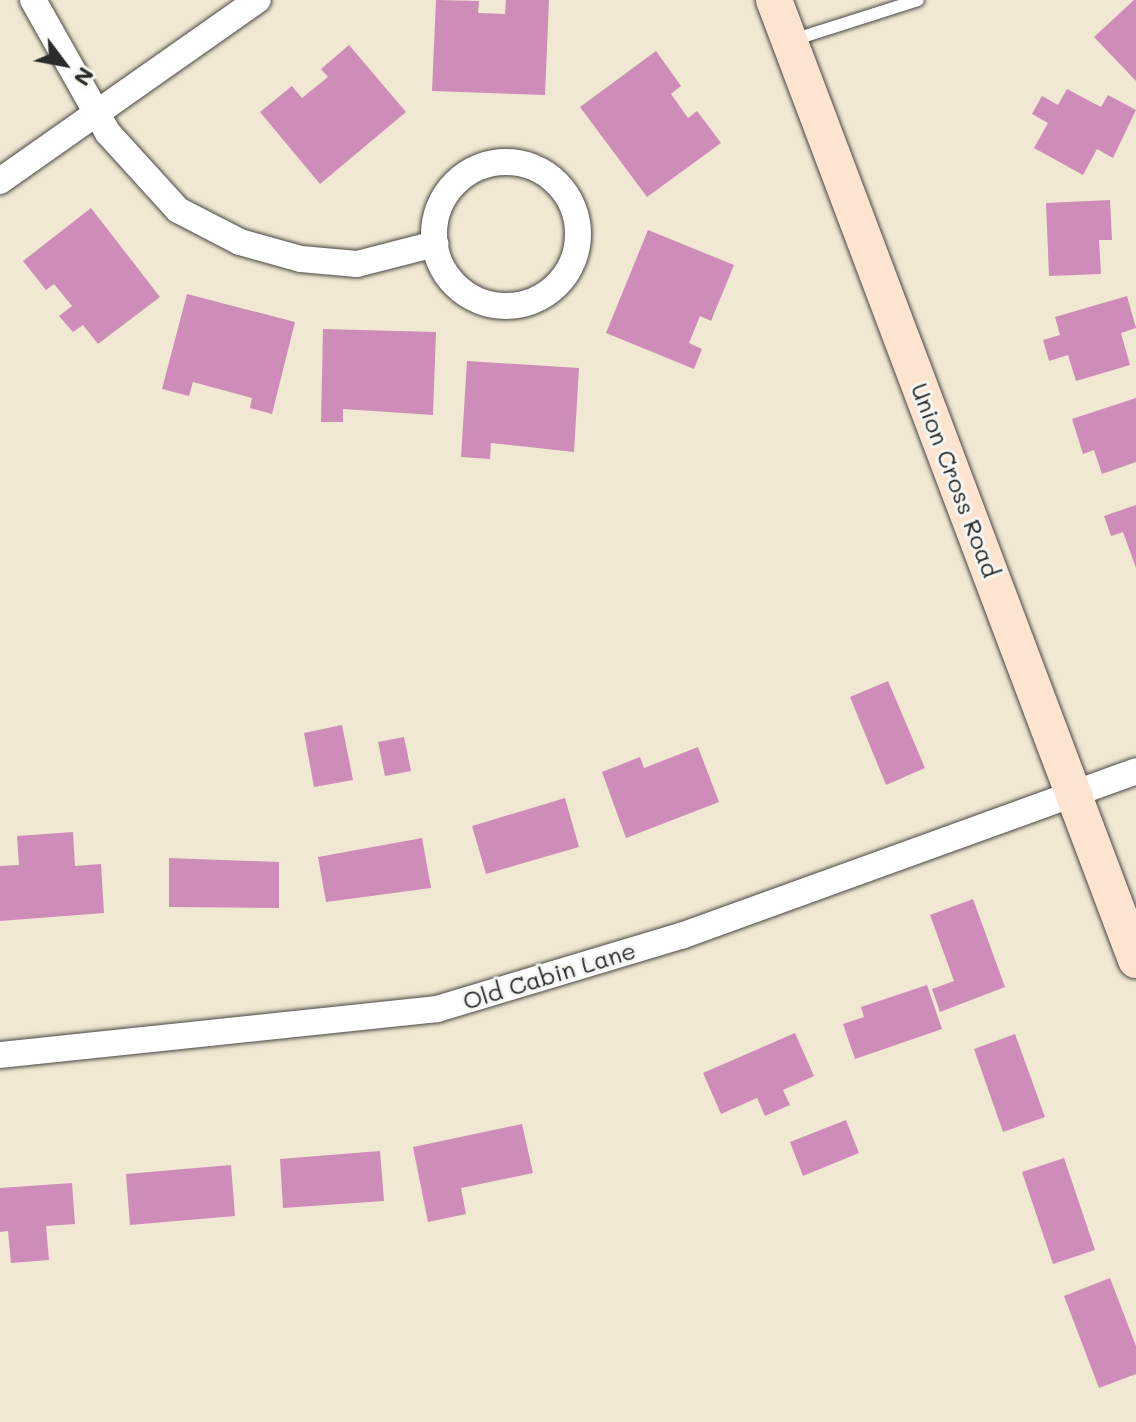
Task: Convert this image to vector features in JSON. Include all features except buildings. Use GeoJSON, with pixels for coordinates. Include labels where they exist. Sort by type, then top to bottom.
{"type":"FeatureCollection","features":[{"type":"Feature","properties":{"kind":"main road","name":"Union Cross Road"},"geometry":{"type":"LineString","coordinates":[[774,0],[1136,960]]}},
{"type":"Feature","properties":{"kind":"street"},"geometry":{"type":"LineString","coordinates":[[33,0],[108,133],[178,210],[240,242],[301,259],[357,264],[435,244]]}},
{"type":"Feature","properties":{"kind":"street"},"geometry":{"type":"LineString","coordinates":[[0,181],[258,0]]}},
{"type":"Feature","properties":{"kind":"street"},"geometry":{"type":"LineString","coordinates":[[500,162],[545,172],[574,208],[579,231],[575,255],[556,285],[525,304],[501,307],[457,287],[442,268],[435,244],[443,199],[458,181],[500,162]]}},
{"type":"Feature","properties":{"kind":"street","name":"Old Cabin Lane"},"geometry":{"type":"LineString","coordinates":[[0,1055],[437,1009],[681,936],[1136,771]]}},
{"type":"Feature","properties":{"kind":"lane"},"geometry":{"type":"LineString","coordinates":[[790,41],[918,0]]}}]}
